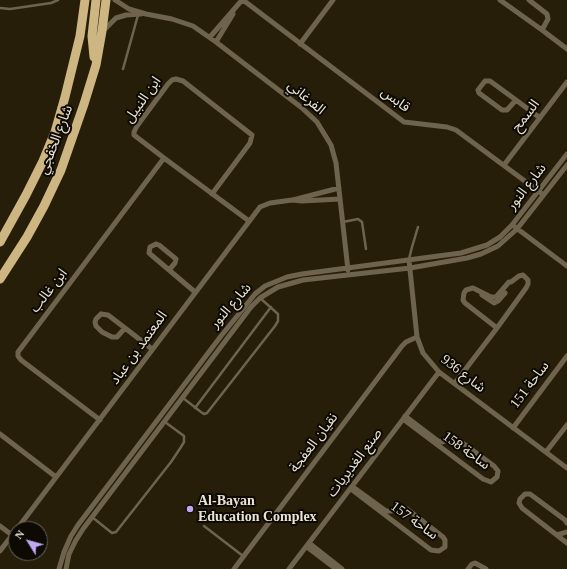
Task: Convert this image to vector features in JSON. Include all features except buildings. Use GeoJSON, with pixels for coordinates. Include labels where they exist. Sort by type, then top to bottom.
{"type":"FeatureCollection","features":[{"type":"Feature","properties":{"kind":"highway","name":"شارع الخفجي"},"geometry":{"type":"LineString","coordinates":[[0,242],[43,161],[54,132],[65,97],[80,36],[85,0]]}},
{"type":"Feature","properties":{"kind":"highway"},"geometry":{"type":"LineString","coordinates":[[96,0],[92,50],[96,65]]}},
{"type":"Feature","properties":{"kind":"highway","name":"شارع الخفجي"},"geometry":{"type":"LineString","coordinates":[[0,279],[27,237],[61,170],[96,65],[106,0]]}},
{"type":"Feature","properties":{"kind":"street","name":"الفرغاني"},"geometry":{"type":"LineString","coordinates":[[115,0],[129,9],[187,24],[210,37],[318,122],[331,145],[336,163],[349,275]]}},
{"type":"Feature","properties":{"kind":"street"},"geometry":{"type":"LineString","coordinates":[[210,37],[243,0]]}},
{"type":"Feature","properties":{"kind":"street","name":"قابس"},"geometry":{"type":"LineString","coordinates":[[243,0],[404,122],[447,127],[456,130],[544,195]]}},
{"type":"Feature","properties":{"kind":"street"},"geometry":{"type":"LineString","coordinates":[[300,44],[333,0]]}},
{"type":"Feature","properties":{"kind":"street"},"geometry":{"type":"LineString","coordinates":[[500,0],[567,49]]}},
{"type":"Feature","properties":{"kind":"street"},"geometry":{"type":"LineString","coordinates":[[529,0],[547,14],[548,19],[542,30]]}},
{"type":"Feature","properties":{"kind":"street"},"geometry":{"type":"LineString","coordinates":[[216,42],[234,10]]}},
{"type":"Feature","properties":{"kind":"street","name":"الفرغاني"},"geometry":{"type":"LineString","coordinates":[[102,31],[116,18],[126,15],[146,14]]}},
{"type":"Feature","properties":{"kind":"street","name":"ابن النبيل"},"geometry":{"type":"LineString","coordinates":[[212,194],[250,143],[252,135],[183,81],[176,78],[168,84],[134,132],[137,137],[164,158],[212,194],[248,221]]}},
{"type":"Feature","properties":{"kind":"street"},"geometry":{"type":"LineString","coordinates":[[516,100],[507,110],[502,110],[478,93],[478,90],[484,82],[488,80],[516,100],[540,118]]}},
{"type":"Feature","properties":{"kind":"street","name":"السمح"},"geometry":{"type":"LineString","coordinates":[[504,165],[567,82]]}},
{"type":"Feature","properties":{"kind":"street","name":"شارع النور"},"geometry":{"type":"LineString","coordinates":[[60,569],[64,552],[78,525],[254,294],[265,286],[287,277],[461,253],[478,249],[500,237],[512,225],[567,154]]}},
{"type":"Feature","properties":{"kind":"street","name":"ابن غالب"},"geometry":{"type":"LineString","coordinates":[[100,420],[21,360],[18,356],[18,352],[164,158]]}},
{"type":"Feature","properties":{"kind":"street","name":"شارع النور"},"geometry":{"type":"LineString","coordinates":[[66,569],[69,554],[76,540],[92,517],[251,307],[260,298],[278,287],[303,280],[410,268],[467,258],[481,254],[498,246],[517,229],[567,165]]}},
{"type":"Feature","properties":{"kind":"street","name":"المعتمد بن عباد"},"geometry":{"type":"LineString","coordinates":[[23,521],[260,207],[265,204],[292,200],[306,195],[339,188]]}},
{"type":"Feature","properties":{"kind":"street","name":"المعتمد بن عباد"},"geometry":{"type":"LineString","coordinates":[[292,200],[302,201],[340,199]]}},
{"type":"Feature","properties":{"kind":"street"},"geometry":{"type":"LineString","coordinates":[[512,225],[567,266]]}},
{"type":"Feature","properties":{"kind":"street"},"geometry":{"type":"LineString","coordinates":[[169,270],[176,261],[175,257],[159,245],[152,245],[148,250],[151,256],[195,292]]}},
{"type":"Feature","properties":{"kind":"street","name":"شارع 936"},"geometry":{"type":"LineString","coordinates":[[409,260],[417,337],[423,353],[439,372],[567,468]]}},
{"type":"Feature","properties":{"kind":"street"},"geometry":{"type":"LineString","coordinates":[[455,383],[497,328],[528,284],[528,280],[523,275],[516,277],[511,282],[503,296],[496,303],[489,301],[473,288],[466,290],[464,293],[463,300],[497,328]]}},
{"type":"Feature","properties":{"kind":"street"},"geometry":{"type":"LineString","coordinates":[[125,328],[118,337],[112,337],[99,329],[95,322],[98,316],[105,314],[125,328],[152,349]]}},
{"type":"Feature","properties":{"kind":"street","name":"نقيان العفجة"},"geometry":{"type":"LineString","coordinates":[[234,569],[402,346],[406,342],[417,337]]}},
{"type":"Feature","properties":{"kind":"street","name":"ساحة 151"},"geometry":{"type":"LineString","coordinates":[[513,428],[567,356]]}},
{"type":"Feature","properties":{"kind":"street","name":"صنع الغديريات"},"geometry":{"type":"LineString","coordinates":[[290,569],[439,372]]}},
{"type":"Feature","properties":{"kind":"street"},"geometry":{"type":"LineString","coordinates":[[176,396],[182,399]]}},
{"type":"Feature","properties":{"kind":"street","name":"ساحة 158"},"geometry":{"type":"LineString","coordinates":[[404,418],[438,441],[442,442],[455,438],[460,441],[494,466],[498,471],[497,478],[487,481],[404,418]]}},
{"type":"Feature","properties":{"kind":"street"},"geometry":{"type":"LineString","coordinates":[[546,452],[567,425]]}},
{"type":"Feature","properties":{"kind":"street"},"geometry":{"type":"LineString","coordinates":[[0,434],[56,477]]}},
{"type":"Feature","properties":{"kind":"street"},"geometry":{"type":"LineString","coordinates":[[447,441],[447,452]]}},
{"type":"Feature","properties":{"kind":"street","name":"ساحة 157"},"geometry":{"type":"LineString","coordinates":[[352,488],[387,512],[403,508],[407,509],[443,537],[445,540],[445,547],[439,552],[435,552],[352,488]]}},
{"type":"Feature","properties":{"kind":"street"},"geometry":{"type":"LineString","coordinates":[[567,523],[532,495],[528,494],[522,496],[520,499],[520,506],[567,543]]}},
{"type":"Feature","properties":{"kind":"street"},"geometry":{"type":"LineString","coordinates":[[393,521],[394,510]]}},
{"type":"Feature","properties":{"kind":"street"},"geometry":{"type":"LineString","coordinates":[[557,535],[567,533]]}},
{"type":"Feature","properties":{"kind":"street","name":"المعتمد بن عباد"},"geometry":{"type":"LineString","coordinates":[[0,551],[8,540]]}},
{"type":"Feature","properties":{"kind":"street"},"geometry":{"type":"LineString","coordinates":[[308,545],[336,569]]}},
{"type":"Feature","properties":{"kind":"street"},"geometry":{"type":"LineString","coordinates":[[308,545],[342,569]]}},
{"type":"Feature","properties":{"kind":"street"},"geometry":{"type":"LineString","coordinates":[[468,569],[475,563],[486,569]]}},
{"type":"Feature","properties":{"kind":"lane"},"geometry":{"type":"LineString","coordinates":[[0,8],[10,9],[51,3],[58,0]]}},
{"type":"Feature","properties":{"kind":"lane"},"geometry":{"type":"LineString","coordinates":[[123,68],[138,14]]}},
{"type":"Feature","properties":{"kind":"lane"},"geometry":{"type":"LineString","coordinates":[[343,222],[358,220],[362,222],[366,249]]}},
{"type":"Feature","properties":{"kind":"lane"},"geometry":{"type":"LineString","coordinates":[[409,260],[418,227]]}},
{"type":"Feature","properties":{"kind":"lane"},"geometry":{"type":"LineString","coordinates":[[182,399],[204,414],[207,413],[275,326],[279,317],[278,314],[260,298]]}},
{"type":"Feature","properties":{"kind":"lane"},"geometry":{"type":"LineString","coordinates":[[195,408],[271,307]]}},
{"type":"Feature","properties":{"kind":"lane"},"geometry":{"type":"LineString","coordinates":[[92,517],[112,533],[116,532],[171,462],[181,448],[184,442],[184,436],[165,421]]}},
{"type":"Feature","properties":{"kind":"lane"},"geometry":{"type":"LineString","coordinates":[[204,526],[243,556]]}},
{"type":"Feature","properties":{"kind":"place","name":"Al-Bayan Education Complex"},"geometry":{"type":"Point","coordinates":[190,509]}}]}
